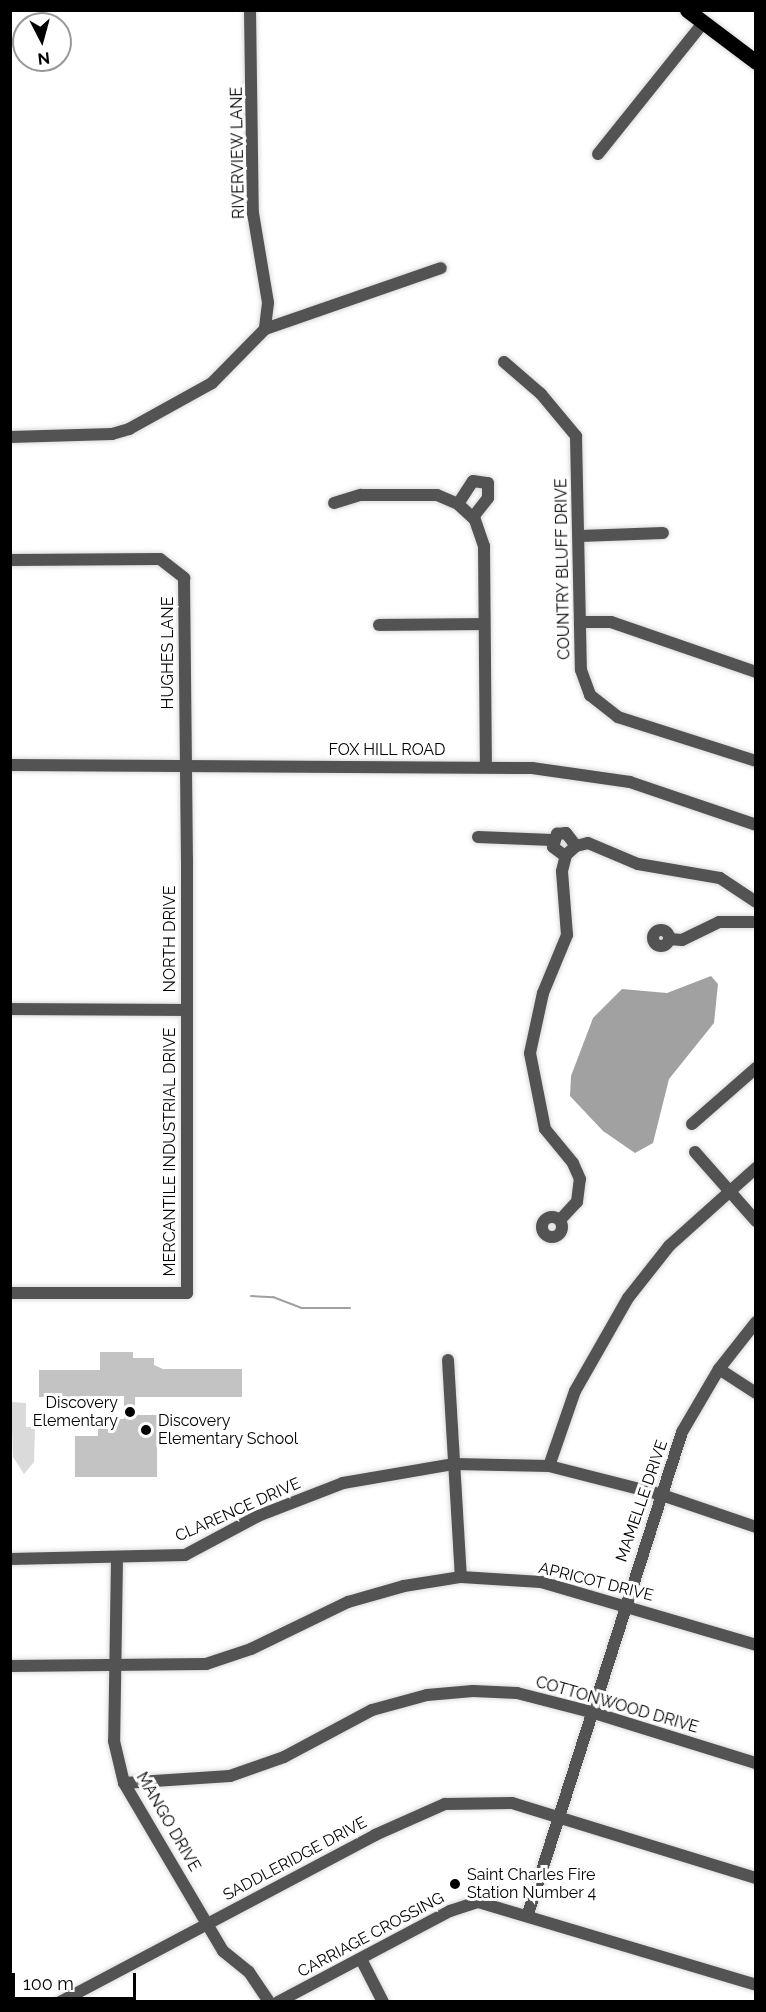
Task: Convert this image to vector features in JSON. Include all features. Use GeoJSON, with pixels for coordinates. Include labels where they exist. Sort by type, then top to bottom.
{"type":"FeatureCollection","features":[{"type":"Feature","properties":{"kind":"main road"},"geometry":{"type":"LineString","coordinates":[[687,10],[756,62]]}},
{"type":"Feature","properties":{"kind":"street","name":"RIVERVIEW LANE"},"geometry":{"type":"LineString","coordinates":[[250,10],[253,213],[268,303],[265,329]]}},
{"type":"Feature","properties":{"kind":"street"},"geometry":{"type":"LineString","coordinates":[[598,154],[703,23]]}},
{"type":"Feature","properties":{"kind":"street"},"geometry":{"type":"LineString","coordinates":[[10,437],[112,434],[129,429],[212,382],[265,329],[441,268]]}},
{"type":"Feature","properties":{"kind":"street","name":"COUNTRY BLUFF DRIVE"},"geometry":{"type":"LineString","coordinates":[[504,362],[541,394],[576,436],[580,536],[580,622],[585,686],[607,711],[756,761]]}},
{"type":"Feature","properties":{"kind":"street"},"geometry":{"type":"LineString","coordinates":[[458,504],[473,481],[488,483],[488,498],[473,518]]}},
{"type":"Feature","properties":{"kind":"street"},"geometry":{"type":"LineString","coordinates":[[334,503],[361,495],[422,495],[458,504],[473,518],[484,546],[486,767]]}},
{"type":"Feature","properties":{"kind":"street"},"geometry":{"type":"LineString","coordinates":[[580,536],[663,533]]}},
{"type":"Feature","properties":{"kind":"street","name":"HUGHES LANE"},"geometry":{"type":"LineString","coordinates":[[10,560],[160,559],[175,567],[184,578],[185,765]]}},
{"type":"Feature","properties":{"kind":"street"},"geometry":{"type":"LineString","coordinates":[[580,622],[611,622],[756,672]]}},
{"type":"Feature","properties":{"kind":"street"},"geometry":{"type":"LineString","coordinates":[[379,624],[484,624]]}},
{"type":"Feature","properties":{"kind":"street","name":"FOX HILL ROAD"},"geometry":{"type":"LineString","coordinates":[[10,765],[486,767],[575,772],[630,782],[756,825]]}},
{"type":"Feature","properties":{"kind":"street","name":"NORTH DRIVE"},"geometry":{"type":"LineString","coordinates":[[10,1009],[186,1010],[185,765]]}},
{"type":"Feature","properties":{"kind":"street"},"geometry":{"type":"LineString","coordinates":[[478,837],[552,840],[566,833],[576,846]]}},
{"type":"Feature","properties":{"kind":"street"},"geometry":{"type":"LineString","coordinates":[[552,840],[553,847],[565,856]]}},
{"type":"Feature","properties":{"kind":"street"},"geometry":{"type":"LineString","coordinates":[[560,1220],[577,1202],[580,1179],[573,1162],[545,1129],[530,1053],[543,993],[567,935],[565,856],[576,846],[588,843],[638,864],[720,878],[754,897]]}},
{"type":"Feature","properties":{"kind":"street"},"geometry":{"type":"LineString","coordinates":[[669,939],[682,940],[719,922],[756,922]]}},
{"type":"Feature","properties":{"kind":"street","name":"MERCANTILE INDUSTRIAL DRIVE"},"geometry":{"type":"LineString","coordinates":[[10,1293],[187,1293],[186,1010]]}},
{"type":"Feature","properties":{"kind":"street"},"geometry":{"type":"LineString","coordinates":[[693,1124],[756,1068]]}},
{"type":"Feature","properties":{"kind":"street"},"geometry":{"type":"LineString","coordinates":[[695,1152],[756,1221]]}},
{"type":"Feature","properties":{"kind":"street"},"geometry":{"type":"LineString","coordinates":[[549,1466],[576,1391],[628,1298],[669,1246],[756,1168]]}},
{"type":"Feature","properties":{"kind":"street","name":"MAMELLE DRIVE"},"geometry":{"type":"LineString","coordinates":[[528,1914],[659,1494],[682,1432],[719,1369],[756,1322]]}},
{"type":"Feature","properties":{"kind":"street"},"geometry":{"type":"LineString","coordinates":[[448,1360],[461,1578]]}},
{"type":"Feature","properties":{"kind":"street"},"geometry":{"type":"LineString","coordinates":[[719,1369],[756,1393]]}},
{"type":"Feature","properties":{"kind":"street","name":"CLARENCE DRIVE"},"geometry":{"type":"LineString","coordinates":[[10,1559],[117,1559],[185,1555],[258,1515],[343,1483],[454,1464],[549,1466],[659,1494],[756,1527]]}},
{"type":"Feature","properties":{"kind":"street","name":"MANGO DRIVE"},"geometry":{"type":"LineString","coordinates":[[117,1559],[114,1741],[124,1783],[222,1951],[249,1971],[269,2001]]}},
{"type":"Feature","properties":{"kind":"street","name":"APRICOT DRIVE"},"geometry":{"type":"LineString","coordinates":[[10,1666],[117,1668],[206,1664],[251,1649],[348,1602],[404,1586],[461,1578],[541,1582],[756,1645]]}},
{"type":"Feature","properties":{"kind":"street","name":"COTTONWOOD DRIVE"},"geometry":{"type":"LineString","coordinates":[[124,1783],[207,1778],[257,1768],[372,1710],[427,1695],[517,1693],[591,1712],[756,1763]]}},
{"type":"Feature","properties":{"kind":"street","name":"SADDLERIDGE DRIVE"},"geometry":{"type":"LineString","coordinates":[[60,2001],[433,1807],[480,1801],[512,1803],[756,1878]]}},
{"type":"Feature","properties":{"kind":"street","name":"CARRIAGE CROSSING"},"geometry":{"type":"LineString","coordinates":[[278,2001],[468,1903],[489,1902],[756,1985]]}},
{"type":"Feature","properties":{"kind":"street"},"geometry":{"type":"LineString","coordinates":[[361,1959],[383,2001]]}},
{"type":"Feature","properties":{"kind":"shaded area"},"geometry":{"type":"Polygon","coordinates":[[[711,976],[718,984],[714,1023],[669,1079],[653,1143],[635,1153],[603,1131],[570,1096],[571,1076],[593,1018],[622,989],[667,993],[711,976]]]}},
{"type":"Feature","properties":{"kind":"shaded area"},"geometry":{"type":"Polygon","coordinates":[[[11,1402],[26,1403],[26,1427],[35,1427],[34,1462],[24,1474],[13,1457],[11,1402]]]}},
{"type":"Feature","properties":{"kind":"building","name":"Discovery Elementary"},"geometry":{"type":"Polygon","coordinates":[[[100,1352],[133,1352],[133,1358],[154,1358],[154,1365],[163,1369],[242,1369],[242,1397],[135,1397],[135,1415],[157,1415],[157,1477],[75,1477],[75,1436],[98,1436],[98,1419],[124,1419],[124,1396],[39,1397],[39,1370],[100,1370],[100,1352]]]}},
{"type":"Feature","properties":{"kind":"waterway"},"geometry":{"type":"LineString","coordinates":[[251,1296],[273,1297],[301,1308],[350,1308]]}},
{"type":"Feature","properties":{"kind":"place","name":"Discovery Elementary"},"geometry":{"type":"Point","coordinates":[130,1412]}},
{"type":"Feature","properties":{"kind":"place","name":"Discovery Elementary School"},"geometry":{"type":"Point","coordinates":[146,1430]}},
{"type":"Feature","properties":{"kind":"place","name":"Saint Charles Fire Station Number 4"},"geometry":{"type":"Point","coordinates":[455,1884]}}]}
